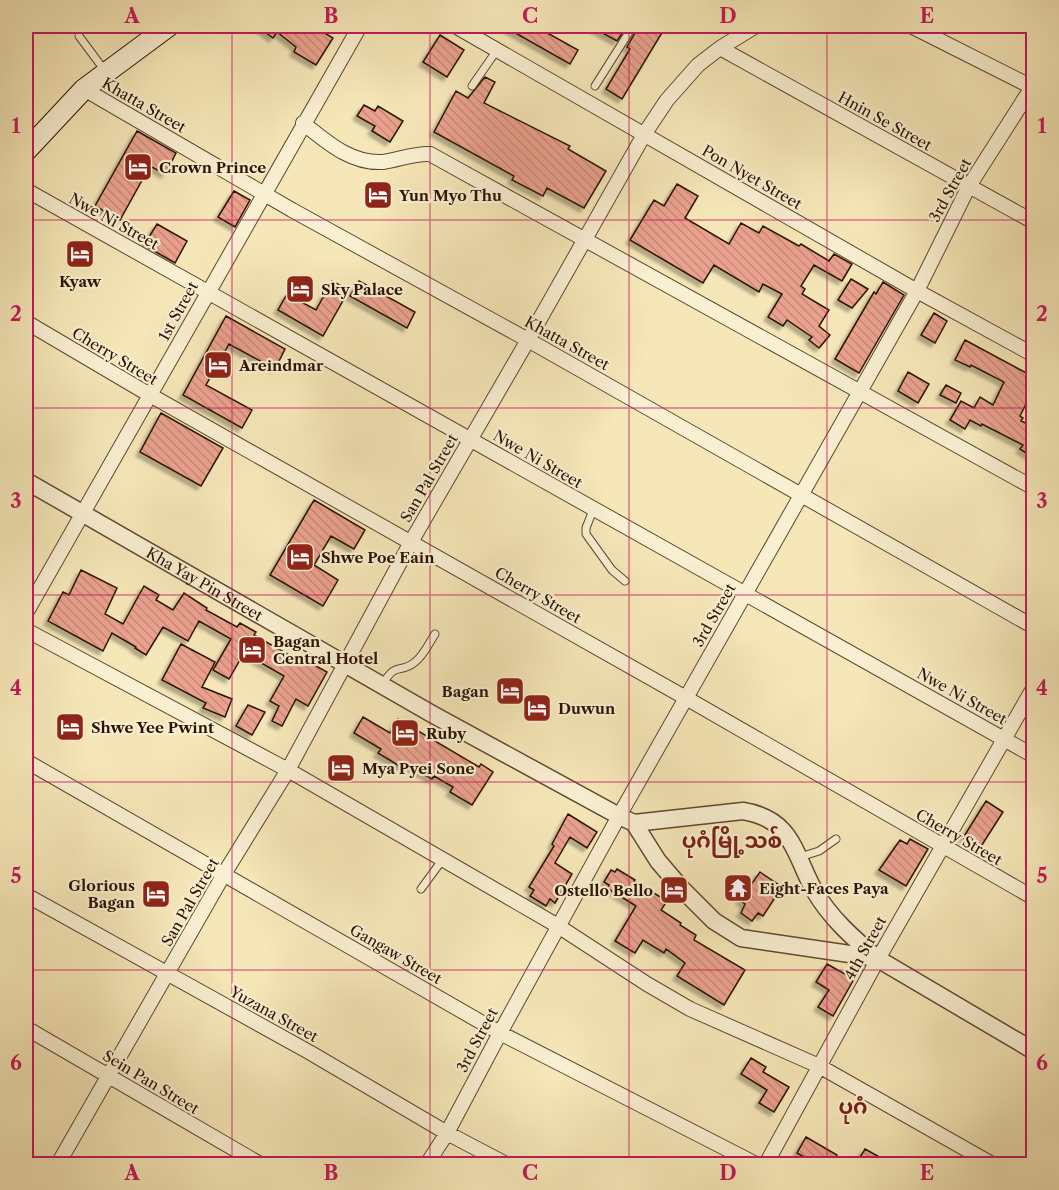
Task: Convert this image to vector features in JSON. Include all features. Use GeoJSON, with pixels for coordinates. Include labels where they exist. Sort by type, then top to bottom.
{"type":"FeatureCollection","features":[{"type":"Feature","properties":{"kind":"main road"},"geometry":{"type":"LineString","coordinates":[[26,151],[84,89],[169,26]]}},
{"type":"Feature","properties":{"kind":"street","name":"1st Street"},"geometry":{"type":"LineString","coordinates":[[26,613],[263,192],[360,26]]}},
{"type":"Feature","properties":{"kind":"street","name":"Pon Nyet Street"},"geometry":{"type":"LineString","coordinates":[[455,26],[917,291],[1034,355]]}},
{"type":"Feature","properties":{"kind":"street","name":"San Pal Street"},"geometry":{"type":"LineString","coordinates":[[58,1164],[224,874],[288,770],[411,542],[645,133],[667,100],[698,65],[720,48],[756,26]]}},
{"type":"Feature","properties":{"kind":"street"},"geometry":{"type":"LineString","coordinates":[[911,26],[1033,86]]}},
{"type":"Feature","properties":{"kind":"street","name":"Hnin Se Street"},"geometry":{"type":"LineString","coordinates":[[720,48],[1034,222]]}},
{"type":"Feature","properties":{"kind":"street","name":"3rd Street"},"geometry":{"type":"LineString","coordinates":[[427,1164],[447,1133],[558,926],[626,820],[686,698],[917,291],[969,186],[1033,86]]}},
{"type":"Feature","properties":{"kind":"street","name":"Khatta Street"},"geometry":{"type":"LineString","coordinates":[[84,89],[292,210],[528,340],[1034,627]]}},
{"type":"Feature","properties":{"kind":"street"},"geometry":{"type":"LineString","coordinates":[[303,123],[333,147],[366,162],[383,162],[430,154],[1034,488]]}},
{"type":"Feature","properties":{"kind":"street","name":"Nwe Ni Street"},"geometry":{"type":"LineString","coordinates":[[26,190],[1034,756]]}},
{"type":"Feature","properties":{"kind":"street","name":"Cherry Street"},"geometry":{"type":"LineString","coordinates":[[26,322],[150,395],[1034,898]]}},
{"type":"Feature","properties":{"kind":"street","name":"Kha Yay Pin Street"},"geometry":{"type":"LineString","coordinates":[[26,482],[382,686],[626,820],[682,889],[714,921],[741,938],[878,959]]}},
{"type":"Feature","properties":{"kind":"street"},"geometry":{"type":"LineString","coordinates":[[26,630],[288,770],[558,926],[647,984],[690,1008],[819,1066],[992,1164]]}},
{"type":"Feature","properties":{"kind":"street","name":"4th Street"},"geometry":{"type":"LineString","coordinates":[[766,1164],[878,959],[1034,687]]}},
{"type":"Feature","properties":{"kind":"street","name":"Gangaw Street"},"geometry":{"type":"LineString","coordinates":[[26,761],[500,1033],[756,1164]]}},
{"type":"Feature","properties":{"kind":"street","name":"Kha Yay Pin Street"},"geometry":{"type":"LineString","coordinates":[[626,820],[743,811],[758,814],[780,828],[800,857],[814,890],[838,923],[878,959],[1034,1052]]}},
{"type":"Feature","properties":{"kind":"street","name":"Yuzana Street"},"geometry":{"type":"LineString","coordinates":[[26,895],[309,1052],[447,1133],[506,1164]]}},
{"type":"Feature","properties":{"kind":"street","name":"Sein Pan Street"},"geometry":{"type":"LineString","coordinates":[[26,1028],[260,1164]]}},
{"type":"Feature","properties":{"kind":"lane"},"geometry":{"type":"LineString","coordinates":[[595,86],[633,26]]}},
{"type":"Feature","properties":{"kind":"lane"},"geometry":{"type":"LineString","coordinates":[[80,36],[106,72]]}},
{"type":"Feature","properties":{"kind":"lane"},"geometry":{"type":"LineString","coordinates":[[472,86],[497,50]]}},
{"type":"Feature","properties":{"kind":"lane"},"geometry":{"type":"LineString","coordinates":[[593,510],[586,534],[612,570],[625,580]]}},
{"type":"Feature","properties":{"kind":"lane"},"geometry":{"type":"LineString","coordinates":[[382,686],[395,668],[409,666],[417,661],[435,634]]}},
{"type":"Feature","properties":{"kind":"lane"},"geometry":{"type":"LineString","coordinates":[[800,857],[819,850],[836,839]]}},
{"type":"Feature","properties":{"kind":"lane"},"geometry":{"type":"LineString","coordinates":[[421,889],[443,859]]}},
{"type":"Feature","properties":{"kind":"building"},"geometry":{"type":"Polygon","coordinates":[[[257,26],[296,26],[305,33],[310,26],[313,26],[333,38],[316,65],[294,52],[296,47],[277,32],[273,38],[257,26]]]}},
{"type":"Feature","properties":{"kind":"building"},"geometry":{"type":"Polygon","coordinates":[[[503,26],[535,26],[578,50],[570,64],[503,26]]]}},
{"type":"Feature","properties":{"kind":"building"},"geometry":{"type":"Polygon","coordinates":[[[590,26],[627,26],[617,41],[590,26]]]}},
{"type":"Feature","properties":{"kind":"building"},"geometry":{"type":"Polygon","coordinates":[[[639,26],[666,26],[622,99],[606,89],[630,49],[627,47],[639,26]]]}},
{"type":"Feature","properties":{"kind":"building"},"geometry":{"type":"Polygon","coordinates":[[[440,35],[464,50],[447,77],[423,62],[440,35]]]}},
{"type":"Feature","properties":{"kind":"building"},"geometry":{"type":"Polygon","coordinates":[[[485,77],[495,82],[484,103],[570,146],[568,149],[606,171],[584,208],[547,188],[543,196],[512,180],[514,176],[434,132],[456,91],[468,98],[485,77]]]}},
{"type":"Feature","properties":{"kind":"building"},"geometry":{"type":"Polygon","coordinates":[[[364,105],[375,111],[378,106],[403,121],[390,142],[372,131],[375,126],[357,116],[364,105]]]}},
{"type":"Feature","properties":{"kind":"building"},"geometry":{"type":"Polygon","coordinates":[[[137,131],[176,153],[165,174],[150,166],[120,220],[95,206],[137,131]]]}},
{"type":"Feature","properties":{"kind":"building"},"geometry":{"type":"Polygon","coordinates":[[[677,184],[698,196],[685,218],[729,244],[741,223],[759,233],[763,226],[799,246],[801,244],[829,261],[834,254],[852,264],[842,281],[814,265],[801,286],[805,289],[802,294],[829,310],[819,326],[830,335],[819,348],[809,340],[812,337],[787,320],[783,326],[768,317],[782,294],[763,284],[759,292],[714,265],[703,283],[630,240],[654,200],[664,206],[677,184]]]}},
{"type":"Feature","properties":{"kind":"building"},"geometry":{"type":"Polygon","coordinates":[[[234,191],[250,200],[235,227],[218,217],[234,191]]]}},
{"type":"Feature","properties":{"kind":"building"},"geometry":{"type":"Polygon","coordinates":[[[157,224],[187,241],[175,263],[144,245],[157,224]]]}},
{"type":"Feature","properties":{"kind":"building"},"geometry":{"type":"Polygon","coordinates":[[[851,279],[868,289],[852,308],[838,300],[851,279]]]}},
{"type":"Feature","properties":{"kind":"building"},"geometry":{"type":"Polygon","coordinates":[[[332,281],[349,290],[323,336],[278,310],[287,294],[316,310],[332,281]]]}},
{"type":"Feature","properties":{"kind":"building"},"geometry":{"type":"Polygon","coordinates":[[[359,281],[415,312],[407,328],[350,296],[359,281]]]}},
{"type":"Feature","properties":{"kind":"building"},"geometry":{"type":"Polygon","coordinates":[[[883,282],[904,295],[859,373],[835,359],[874,292],[876,294],[883,282]]]}},
{"type":"Feature","properties":{"kind":"building"},"geometry":{"type":"Polygon","coordinates":[[[934,313],[947,321],[935,343],[921,335],[934,313]]]}},
{"type":"Feature","properties":{"kind":"building"},"geometry":{"type":"Polygon","coordinates":[[[226,316],[285,349],[275,369],[229,344],[206,385],[252,410],[242,428],[183,395],[226,316]]]}},
{"type":"Feature","properties":{"kind":"building"},"geometry":{"type":"Polygon","coordinates":[[[965,340],[1034,377],[1034,388],[1020,416],[1023,418],[1021,421],[1034,427],[1034,458],[1020,449],[1023,445],[982,424],[981,426],[970,420],[965,429],[950,420],[961,401],[974,408],[980,397],[993,405],[1004,382],[971,365],[970,367],[955,360],[965,340]]]}},
{"type":"Feature","properties":{"kind":"building"},"geometry":{"type":"Polygon","coordinates":[[[908,372],[929,384],[918,403],[898,391],[908,372]]]}},
{"type":"Feature","properties":{"kind":"building"},"geometry":{"type":"Polygon","coordinates":[[[946,385],[961,393],[956,403],[940,395],[946,385]]]}},
{"type":"Feature","properties":{"kind":"building"},"geometry":{"type":"Polygon","coordinates":[[[161,413],[223,448],[201,486],[140,452],[161,413]]]}},
{"type":"Feature","properties":{"kind":"building","name":"Shwe Poe Eain"},"geometry":{"type":"Polygon","coordinates":[[[314,500],[365,530],[354,549],[331,536],[314,565],[338,580],[323,606],[270,575],[314,500]]]}},
{"type":"Feature","properties":{"kind":"building"},"geometry":{"type":"Polygon","coordinates":[[[81,570],[117,588],[105,614],[123,624],[144,586],[159,595],[156,600],[173,610],[184,593],[207,608],[206,610],[237,627],[240,623],[256,632],[254,635],[294,658],[296,655],[327,672],[308,706],[296,699],[282,726],[272,721],[279,706],[270,701],[284,676],[244,653],[229,679],[213,670],[231,639],[199,621],[188,641],[163,627],[146,655],[112,633],[103,651],[48,621],[63,592],[69,595],[81,570]]]}},
{"type":"Feature","properties":{"kind":"building"},"geometry":{"type":"Polygon","coordinates":[[[181,644],[215,662],[202,687],[232,699],[225,717],[203,708],[206,703],[162,680],[181,644]]]}},
{"type":"Feature","properties":{"kind":"building"},"geometry":{"type":"Polygon","coordinates":[[[248,705],[265,712],[252,735],[236,726],[248,705]]]}},
{"type":"Feature","properties":{"kind":"building"},"geometry":{"type":"Polygon","coordinates":[[[363,717],[390,733],[398,719],[479,767],[481,764],[493,772],[472,805],[450,792],[453,787],[434,776],[432,779],[404,763],[401,767],[378,753],[381,749],[354,733],[363,717]]]}},
{"type":"Feature","properties":{"kind":"building"},"geometry":{"type":"Polygon","coordinates":[[[986,801],[1003,812],[980,848],[963,838],[986,801]]]}},
{"type":"Feature","properties":{"kind":"building"},"geometry":{"type":"Polygon","coordinates":[[[568,814],[597,832],[587,848],[570,837],[555,863],[572,874],[555,903],[550,899],[546,906],[530,896],[534,890],[529,887],[554,846],[552,844],[568,814]]]}},
{"type":"Feature","properties":{"kind":"building"},"geometry":{"type":"Polygon","coordinates":[[[910,839],[928,849],[906,886],[879,870],[900,840],[907,844],[910,839]]]}},
{"type":"Feature","properties":{"kind":"building"},"geometry":{"type":"Polygon","coordinates":[[[617,869],[667,901],[661,910],[696,935],[694,940],[745,970],[724,1005],[677,976],[685,963],[666,949],[664,953],[643,940],[635,953],[615,941],[636,906],[607,888],[609,885],[604,882],[611,870],[615,872],[617,869]]]}},
{"type":"Feature","properties":{"kind":"building"},"geometry":{"type":"Polygon","coordinates":[[[760,872],[782,887],[763,916],[758,913],[752,921],[741,913],[745,904],[740,900],[760,872]]]}},
{"type":"Feature","properties":{"kind":"building"},"geometry":{"type":"Polygon","coordinates":[[[827,964],[854,979],[833,1016],[818,1007],[829,990],[816,982],[827,964]]]}},
{"type":"Feature","properties":{"kind":"building"},"geometry":{"type":"Polygon","coordinates":[[[751,1058],[766,1067],[763,1072],[789,1087],[774,1112],[759,1103],[767,1090],[741,1074],[751,1058]]]}},
{"type":"Feature","properties":{"kind":"building"},"geometry":{"type":"Polygon","coordinates":[[[806,1137],[837,1155],[832,1164],[816,1164],[797,1153],[806,1137]]]}},
{"type":"Feature","properties":{"kind":"building"},"geometry":{"type":"Polygon","coordinates":[[[865,1149],[892,1164],[856,1164],[865,1149]]]}},
{"type":"Feature","properties":{"kind":"place","name":"Crown Prince"},"geometry":{"type":"Point","coordinates":[138,167]}},
{"type":"Feature","properties":{"kind":"place","name":"Yun Myo Thu"},"geometry":{"type":"Point","coordinates":[378,195]}},
{"type":"Feature","properties":{"kind":"place","name":"Kyaw"},"geometry":{"type":"Point","coordinates":[80,254]}},
{"type":"Feature","properties":{"kind":"place","name":"Sky Palace"},"geometry":{"type":"Point","coordinates":[300,289]}},
{"type":"Feature","properties":{"kind":"place","name":"Areindmar"},"geometry":{"type":"Point","coordinates":[218,365]}},
{"type":"Feature","properties":{"kind":"place","name":"Shwe Poe Eain"},"geometry":{"type":"Point","coordinates":[300,557]}},
{"type":"Feature","properties":{"kind":"place","name":"Bagan Central Hotel"},"geometry":{"type":"Point","coordinates":[252,650]}},
{"type":"Feature","properties":{"kind":"place","name":"Bagan"},"geometry":{"type":"Point","coordinates":[510,691]}},
{"type":"Feature","properties":{"kind":"place","name":"Duwun"},"geometry":{"type":"Point","coordinates":[537,708]}},
{"type":"Feature","properties":{"kind":"place","name":"Shwe Yee Pwint"},"geometry":{"type":"Point","coordinates":[70,727]}},
{"type":"Feature","properties":{"kind":"place","name":"Ruby"},"geometry":{"type":"Point","coordinates":[405,733]}},
{"type":"Feature","properties":{"kind":"place","name":"Mya Pyei Sone"},"geometry":{"type":"Point","coordinates":[341,768]}},
{"type":"Feature","properties":{"kind":"place","name":"Eight-Faces Paya"},"geometry":{"type":"Point","coordinates":[738,888]}},
{"type":"Feature","properties":{"kind":"place","name":"Ostello Bello"},"geometry":{"type":"Point","coordinates":[674,890]}},
{"type":"Feature","properties":{"kind":"place","name":"Glorious Bagan"},"geometry":{"type":"Point","coordinates":[156,894]}},
{"type":"Feature","properties":{"kind":"district","name":"ပုဂံမြို့သစ်"},"geometry":{"type":"Point","coordinates":[732,840]}},
{"type":"Feature","properties":{"kind":"district","name":"ပုဂံ"},"geometry":{"type":"Point","coordinates":[853,1106]}}]}
